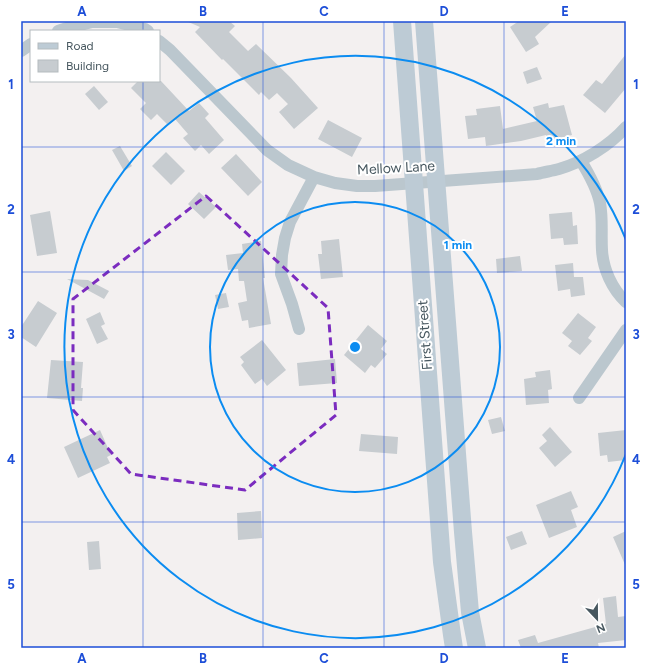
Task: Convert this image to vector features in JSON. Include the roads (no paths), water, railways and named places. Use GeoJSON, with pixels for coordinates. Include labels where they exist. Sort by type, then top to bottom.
{"type":"FeatureCollection","features":[{"type":"Feature","properties":{"kind":"main road","name":"First Street"},"geometry":{"type":"LineString","coordinates":[[402,21],[442,562],[454,648]]}},
{"type":"Feature","properties":{"kind":"main road","name":"First Street"},"geometry":{"type":"LineString","coordinates":[[424,21],[462,525],[470,612],[477,648]]}},
{"type":"Feature","properties":{"kind":"street"},"geometry":{"type":"LineString","coordinates":[[61,30],[92,22],[117,22],[146,30]]}},
{"type":"Feature","properties":{"kind":"street","name":"Mellow Lane"},"geometry":{"type":"LineString","coordinates":[[160,42],[170,50],[267,150],[288,165],[314,177],[335,183],[356,186],[375,186],[537,174],[581,161],[604,146],[626,127]]}},
{"type":"Feature","properties":{"kind":"street"},"geometry":{"type":"LineString","coordinates":[[21,50],[30,45]]}},
{"type":"Feature","properties":{"kind":"street"},"geometry":{"type":"LineString","coordinates":[[581,161],[592,181],[600,202],[602,251],[606,272],[619,295],[626,302]]}},
{"type":"Feature","properties":{"kind":"street"},"geometry":{"type":"LineString","coordinates":[[299,329],[282,274],[282,255],[284,238],[290,222],[314,177]]}},
{"type":"Feature","properties":{"kind":"street"},"geometry":{"type":"LineString","coordinates":[[579,398],[626,330]]}}]}
